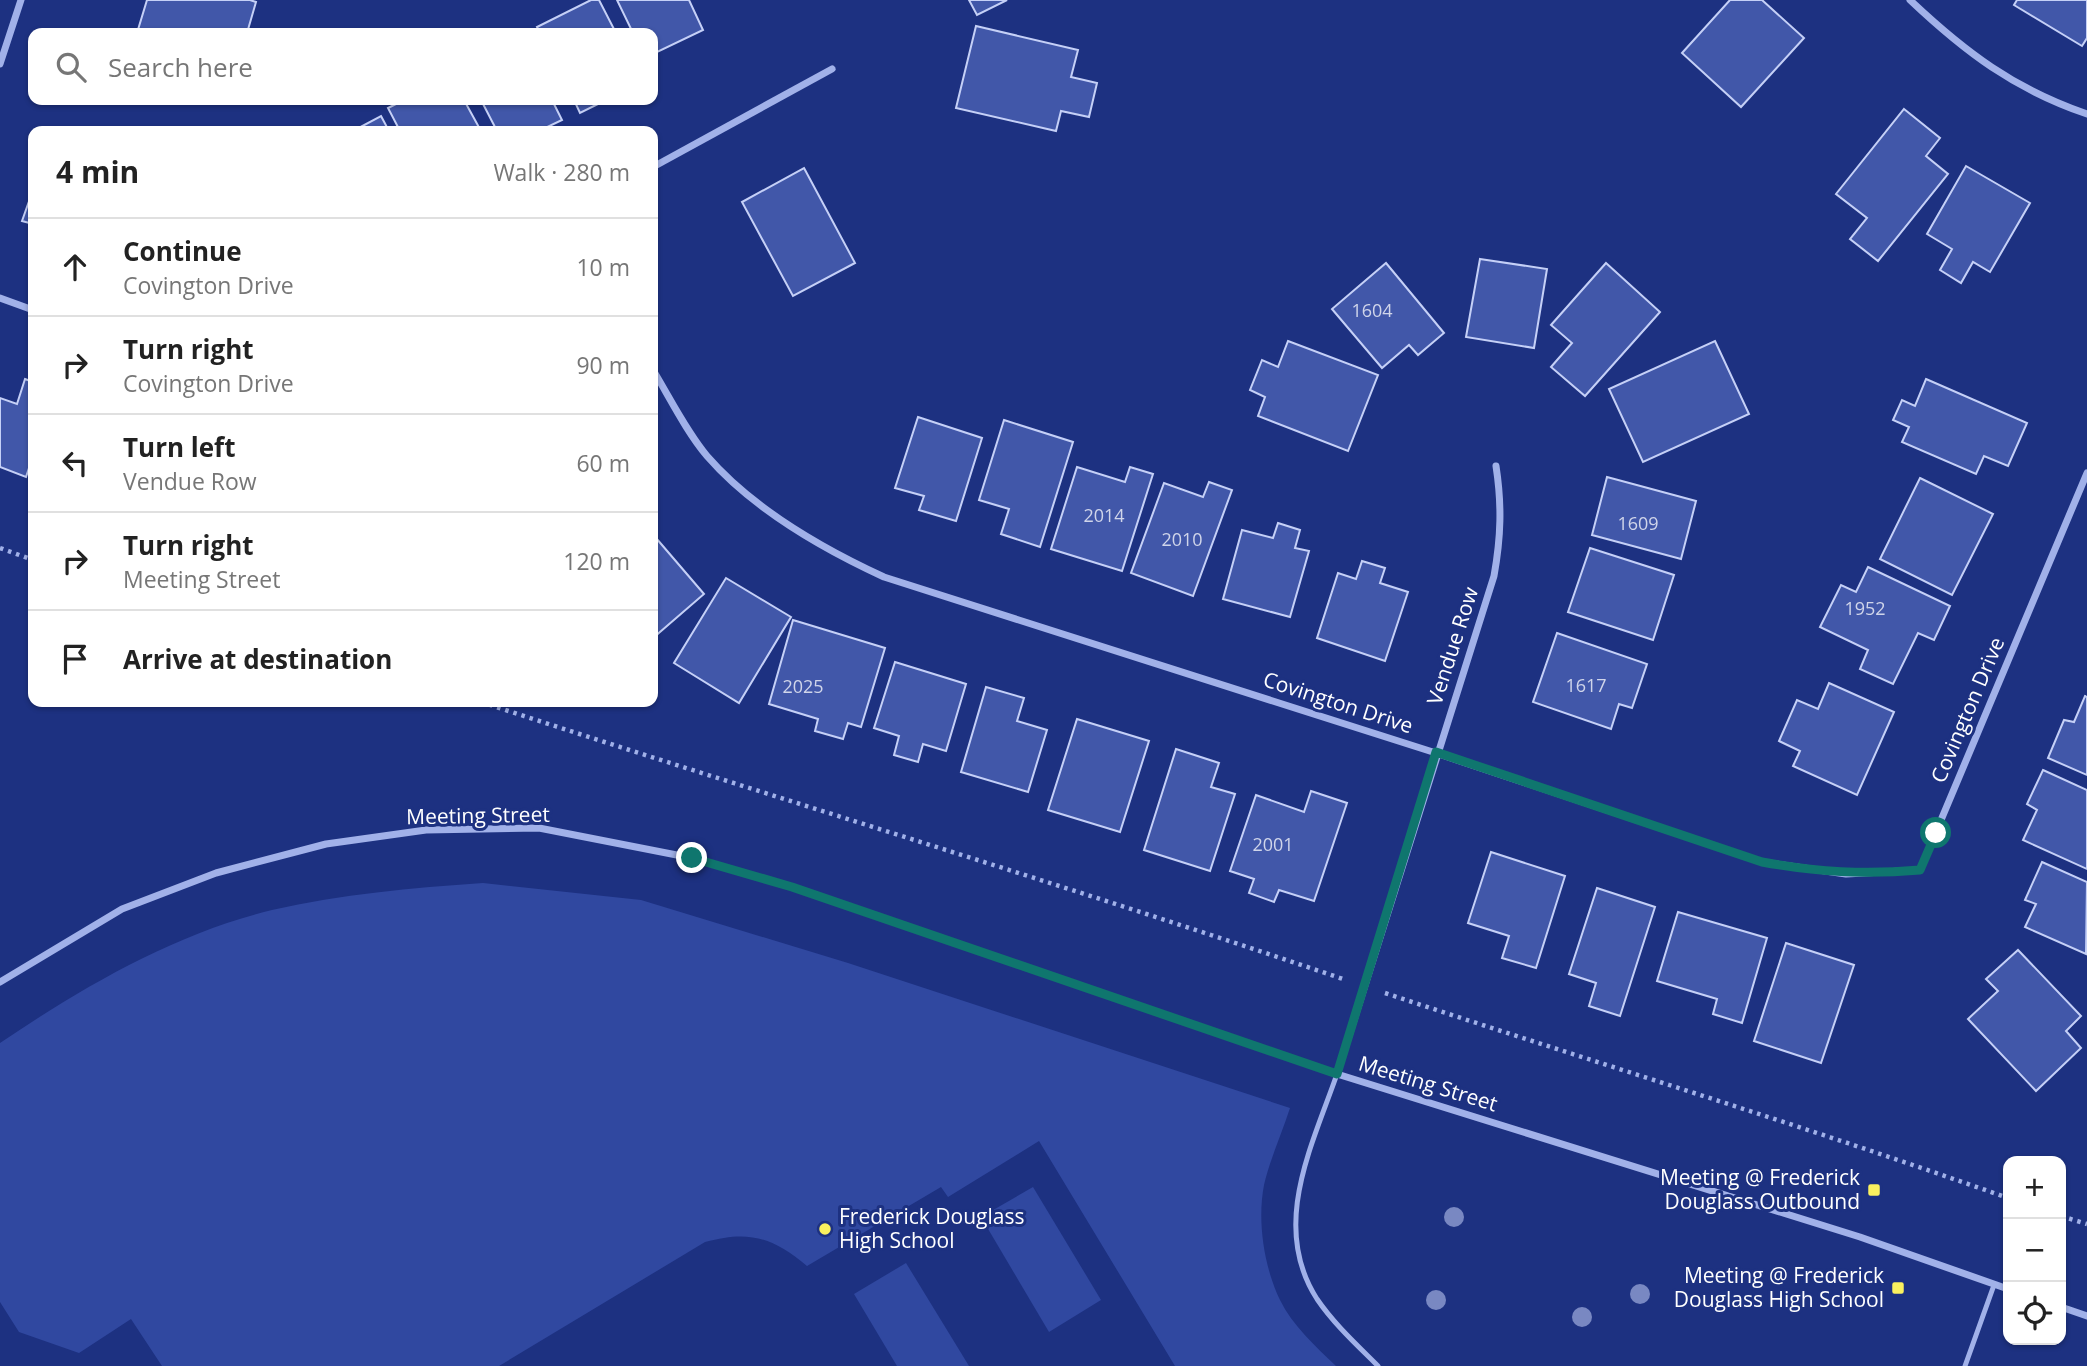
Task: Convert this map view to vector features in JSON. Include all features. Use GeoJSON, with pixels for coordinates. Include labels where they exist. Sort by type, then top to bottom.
{"type":"FeatureCollection","features":[{"type":"Feature","properties":{"kind":"street"},"geometry":{"type":"LineString","coordinates":[[0,64],[21,0]]}},
{"type":"Feature","properties":{"kind":"street"},"geometry":{"type":"LineString","coordinates":[[1910,0],[1981,62],[2052,102],[2087,114]]}},
{"type":"Feature","properties":{"kind":"street"},"geometry":{"type":"LineString","coordinates":[[658,164],[832,69]]}},
{"type":"Feature","properties":{"kind":"street"},"geometry":{"type":"LineString","coordinates":[[0,298],[28,308]]}},
{"type":"Feature","properties":{"kind":"street","name":"Covington Drive"},"geometry":{"type":"LineString","coordinates":[[658,378],[707,456],[754,499],[843,559],[884,578],[1436,752],[1762,862],[1846,874],[1920,870],[2087,474]]}},
{"type":"Feature","properties":{"kind":"street","name":"Vendue Row"},"geometry":{"type":"LineString","coordinates":[[1337,1074],[1436,752],[1494,576],[1501,540],[1502,504],[1496,466]]}},
{"type":"Feature","properties":{"kind":"street","name":"Meeting Street"},"geometry":{"type":"LineString","coordinates":[[0,982],[122,909],[216,873],[326,844],[401,834],[539,828],[692,858],[792,887],[1337,1074],[1860,1237],[2003,1287]]}},
{"type":"Feature","properties":{"kind":"street"},"geometry":{"type":"LineString","coordinates":[[2066,1309],[2087,1316]]}},
{"type":"Feature","properties":{"kind":"lane"},"geometry":{"type":"LineString","coordinates":[[1337,1074],[1298,1183],[1293,1226],[1304,1267],[1316,1297],[1339,1327],[1378,1366]]}},
{"type":"Feature","properties":{"kind":"lane"},"geometry":{"type":"LineString","coordinates":[[1965,1366],[1994,1284]]}},
{"type":"Feature","properties":{"kind":"path"},"geometry":{"type":"LineString","coordinates":[[0,548],[28,558]]}},
{"type":"Feature","properties":{"kind":"path"},"geometry":{"type":"LineString","coordinates":[[496,707],[1342,978]]}},
{"type":"Feature","properties":{"kind":"path"},"geometry":{"type":"LineString","coordinates":[[1391,995],[1532,1043],[1834,1137],[2003,1196]]}},
{"type":"Feature","properties":{"kind":"path"},"geometry":{"type":"LineString","coordinates":[[2066,1218],[2087,1224]]}},
{"type":"Feature","properties":{"kind":"shaded area","name":"Frederick Douglass High School"},"geometry":{"type":"Polygon","coordinates":[[[483,883],[641,900],[848,963],[1290,1108],[1264,1185],[1261,1214],[1263,1244],[1274,1287],[1285,1309],[1305,1335],[1336,1366],[1175,1366],[1039,1141],[948,1197],[941,1187],[807,1266],[782,1248],[759,1239],[735,1237],[705,1242],[499,1366],[162,1366],[131,1319],[79,1353],[19,1332],[0,1302],[0,1043],[130,964],[235,920],[298,904],[351,896],[483,883]]]}},
{"type":"Feature","properties":{"kind":"shaded area"},"geometry":{"type":"Polygon","coordinates":[[[1033,1187],[1101,1300],[1049,1332],[981,1217],[1033,1187]]]}},
{"type":"Feature","properties":{"kind":"shaded area"},"geometry":{"type":"Polygon","coordinates":[[[906,1263],[969,1366],[897,1366],[854,1294],[906,1263]]]}},
{"type":"Feature","properties":{"kind":"building"},"geometry":{"type":"Polygon","coordinates":[[[147,0],[256,2],[248,28],[139,28],[147,0]]]}},
{"type":"Feature","properties":{"kind":"building"},"geometry":{"type":"Polygon","coordinates":[[[591,0],[599,0],[613,28],[538,28],[591,0]]]}},
{"type":"Feature","properties":{"kind":"building"},"geometry":{"type":"Polygon","coordinates":[[[617,0],[689,0],[703,30],[658,52],[658,28],[631,28],[617,0]]]}},
{"type":"Feature","properties":{"kind":"building"},"geometry":{"type":"Polygon","coordinates":[[[969,0],[1007,0],[977,15],[969,0]]]}},
{"type":"Feature","properties":{"kind":"building"},"geometry":{"type":"Polygon","coordinates":[[[1730,0],[1762,0],[1804,38],[1741,107],[1682,53],[1730,0]]]}},
{"type":"Feature","properties":{"kind":"building"},"geometry":{"type":"Polygon","coordinates":[[[2017,0],[2087,0],[2087,38],[2082,46],[2014,5],[2017,0]]]}},
{"type":"Feature","properties":{"kind":"building"},"geometry":{"type":"Polygon","coordinates":[[[976,26],[1078,50],[1071,77],[1097,83],[1089,117],[1061,111],[1056,131],[956,108],[976,26]]]}},
{"type":"Feature","properties":{"kind":"building"},"geometry":{"type":"Polygon","coordinates":[[[394,105],[467,105],[478,126],[397,126],[388,108],[394,105]]]}},
{"type":"Feature","properties":{"kind":"building"},"geometry":{"type":"Polygon","coordinates":[[[484,105],[554,105],[562,120],[549,126],[494,126],[484,105]]]}},
{"type":"Feature","properties":{"kind":"building"},"geometry":{"type":"Polygon","coordinates":[[[576,105],[596,105],[580,113],[576,105]]]}},
{"type":"Feature","properties":{"kind":"building"},"geometry":{"type":"Polygon","coordinates":[[[1904,109],[1940,138],[1926,156],[1948,174],[1878,261],[1850,239],[1867,218],[1836,194],[1904,109]]]}},
{"type":"Feature","properties":{"kind":"building"},"geometry":{"type":"Polygon","coordinates":[[[381,116],[386,126],[362,126],[381,116]]]}},
{"type":"Feature","properties":{"kind":"building"},"geometry":{"type":"Polygon","coordinates":[[[1966,166],[2030,203],[1990,272],[1973,262],[1961,283],[1940,270],[1952,249],[1927,234],[1966,166]]]}},
{"type":"Feature","properties":{"kind":"building"},"geometry":{"type":"Polygon","coordinates":[[[804,168],[855,263],[793,296],[742,202],[804,168]]]}},
{"type":"Feature","properties":{"kind":"building"},"geometry":{"type":"Polygon","coordinates":[[[28,204],[28,223],[22,221],[28,204]]]}},
{"type":"Feature","properties":{"kind":"building"},"geometry":{"type":"Polygon","coordinates":[[[1480,259],[1547,269],[1534,348],[1466,337],[1480,259]]]}},
{"type":"Feature","properties":{"kind":"building"},"geometry":{"type":"Polygon","coordinates":[[[1386,263],[1444,333],[1418,355],[1409,345],[1382,368],[1332,309],[1386,263]]]}},
{"type":"Feature","properties":{"kind":"building"},"geometry":{"type":"Polygon","coordinates":[[[1606,263],[1660,312],[1585,396],[1551,367],[1572,343],[1551,325],[1606,263]]]}},
{"type":"Feature","properties":{"kind":"building"},"geometry":{"type":"Polygon","coordinates":[[[1288,341],[1378,375],[1348,451],[1258,416],[1265,397],[1250,390],[1262,360],[1278,367],[1288,341]]]}},
{"type":"Feature","properties":{"kind":"building"},"geometry":{"type":"Polygon","coordinates":[[[1715,341],[1749,414],[1643,462],[1609,389],[1715,341]]]}},
{"type":"Feature","properties":{"kind":"building"},"geometry":{"type":"Polygon","coordinates":[[[25,379],[28,380],[26,477],[0,467],[0,398],[17,404],[25,379]]]}},
{"type":"Feature","properties":{"kind":"building"},"geometry":{"type":"Polygon","coordinates":[[[1926,379],[2027,423],[2008,466],[1984,456],[1976,474],[1902,442],[1909,427],[1893,420],[1902,400],[1915,406],[1926,379]]]}},
{"type":"Feature","properties":{"kind":"building"},"geometry":{"type":"Polygon","coordinates":[[[918,417],[982,438],[956,521],[919,510],[924,496],[895,488],[918,417]]]}},
{"type":"Feature","properties":{"kind":"building"},"geometry":{"type":"Polygon","coordinates":[[[1004,420],[1073,442],[1040,547],[1001,534],[1009,509],[979,500],[1004,420]]]}},
{"type":"Feature","properties":{"kind":"building"},"geometry":{"type":"Polygon","coordinates":[[[1077,467],[1125,482],[1130,467],[1153,474],[1122,571],[1051,549],[1077,467]]]}},
{"type":"Feature","properties":{"kind":"building"},"geometry":{"type":"Polygon","coordinates":[[[1607,477],[1696,501],[1681,559],[1592,535],[1607,477]]]}},
{"type":"Feature","properties":{"kind":"building"},"geometry":{"type":"Polygon","coordinates":[[[1920,478],[1993,514],[1952,595],[1880,559],[1920,478]]]}},
{"type":"Feature","properties":{"kind":"building"},"geometry":{"type":"Polygon","coordinates":[[[1209,482],[1232,490],[1193,596],[1131,573],[1164,483],[1203,497],[1209,482]]]}},
{"type":"Feature","properties":{"kind":"building"},"geometry":{"type":"Polygon","coordinates":[[[1278,523],[1300,530],[1295,548],[1309,551],[1290,617],[1223,599],[1242,530],[1273,538],[1278,523]]]}},
{"type":"Feature","properties":{"kind":"building"},"geometry":{"type":"Polygon","coordinates":[[[658,540],[704,594],[658,634],[658,540]]]}},
{"type":"Feature","properties":{"kind":"building"},"geometry":{"type":"Polygon","coordinates":[[[1590,548],[1674,575],[1653,640],[1568,612],[1590,548]]]}},
{"type":"Feature","properties":{"kind":"building"},"geometry":{"type":"Polygon","coordinates":[[[1362,561],[1385,568],[1380,583],[1408,592],[1385,661],[1317,638],[1338,573],[1356,579],[1362,561]]]}},
{"type":"Feature","properties":{"kind":"building"},"geometry":{"type":"Polygon","coordinates":[[[1868,567],[1950,606],[1934,640],[1918,633],[1893,684],[1860,669],[1868,650],[1820,627],[1841,585],[1856,592],[1868,567]]]}},
{"type":"Feature","properties":{"kind":"building"},"geometry":{"type":"Polygon","coordinates":[[[726,578],[791,617],[739,703],[674,663],[726,578]]]}},
{"type":"Feature","properties":{"kind":"building"},"geometry":{"type":"Polygon","coordinates":[[[793,620],[885,648],[861,727],[848,723],[843,739],[815,731],[818,719],[769,704],[793,620]]]}},
{"type":"Feature","properties":{"kind":"building"},"geometry":{"type":"Polygon","coordinates":[[[1557,633],[1647,664],[1632,708],[1619,704],[1611,729],[1533,702],[1557,633]]]}},
{"type":"Feature","properties":{"kind":"building"},"geometry":{"type":"Polygon","coordinates":[[[895,662],[966,684],[946,751],[923,744],[918,762],[894,755],[899,736],[874,728],[895,662]]]}},
{"type":"Feature","properties":{"kind":"building"},"geometry":{"type":"Polygon","coordinates":[[[1829,683],[1894,712],[1857,795],[1793,766],[1800,751],[1779,741],[1797,700],[1818,709],[1829,683]]]}},
{"type":"Feature","properties":{"kind":"building"},"geometry":{"type":"Polygon","coordinates":[[[986,687],[1024,698],[1017,721],[1047,730],[1028,792],[961,772],[986,687]]]}},
{"type":"Feature","properties":{"kind":"building"},"geometry":{"type":"Polygon","coordinates":[[[2085,696],[2087,775],[2048,758],[2064,720],[2074,722],[2085,696]]]}},
{"type":"Feature","properties":{"kind":"building"},"geometry":{"type":"Polygon","coordinates":[[[1077,719],[1149,741],[1120,832],[1048,810],[1077,719]]]}},
{"type":"Feature","properties":{"kind":"building"},"geometry":{"type":"Polygon","coordinates":[[[1176,749],[1219,763],[1211,787],[1235,794],[1210,871],[1144,850],[1176,749]]]}},
{"type":"Feature","properties":{"kind":"building"},"geometry":{"type":"Polygon","coordinates":[[[2043,770],[2087,790],[2087,869],[2023,840],[2037,810],[2027,804],[2043,770]]]}},
{"type":"Feature","properties":{"kind":"building"},"geometry":{"type":"Polygon","coordinates":[[[1311,791],[1347,803],[1314,901],[1279,890],[1274,902],[1249,893],[1254,879],[1230,871],[1256,795],[1304,812],[1311,791]]]}},
{"type":"Feature","properties":{"kind":"building"},"geometry":{"type":"Polygon","coordinates":[[[1491,852],[1565,876],[1536,968],[1502,958],[1509,936],[1468,923],[1491,852]]]}},
{"type":"Feature","properties":{"kind":"building"},"geometry":{"type":"Polygon","coordinates":[[[2042,862],[2087,882],[2086,954],[2025,927],[2036,904],[2025,900],[2042,862]]]}},
{"type":"Feature","properties":{"kind":"building"},"geometry":{"type":"Polygon","coordinates":[[[1597,888],[1655,907],[1620,1016],[1589,1006],[1596,983],[1569,974],[1597,888]]]}},
{"type":"Feature","properties":{"kind":"building"},"geometry":{"type":"Polygon","coordinates":[[[1678,912],[1767,938],[1742,1023],[1713,1014],[1717,999],[1657,981],[1678,912]]]}},
{"type":"Feature","properties":{"kind":"building"},"geometry":{"type":"Polygon","coordinates":[[[1786,943],[1854,965],[1821,1063],[1754,1041],[1786,943]]]}},
{"type":"Feature","properties":{"kind":"building"},"geometry":{"type":"Polygon","coordinates":[[[2018,950],[2081,1016],[2066,1031],[2081,1048],[2036,1091],[1968,1019],[1998,991],[1986,979],[2018,950]]]}},
{"type":"Feature","properties":{"kind":"place","name":"Meeting @ Frederick Douglass Outbound"},"geometry":{"type":"Point","coordinates":[1874,1190]}},
{"type":"Feature","properties":{"kind":"place","name":"Frederick Douglass High School"},"geometry":{"type":"Point","coordinates":[825,1229]}},
{"type":"Feature","properties":{"kind":"place","name":"Meeting @ Frederick Douglass High School"},"geometry":{"type":"Point","coordinates":[1898,1288]}},
{"type":"Feature","properties":{"kind":"route"},"geometry":{"type":"LineString","coordinates":[[692,858],[792,887],[1337,1074],[1436,752],[1762,862],[1800,869],[1846,874],[1920,870],[1936,833]]}}]}
